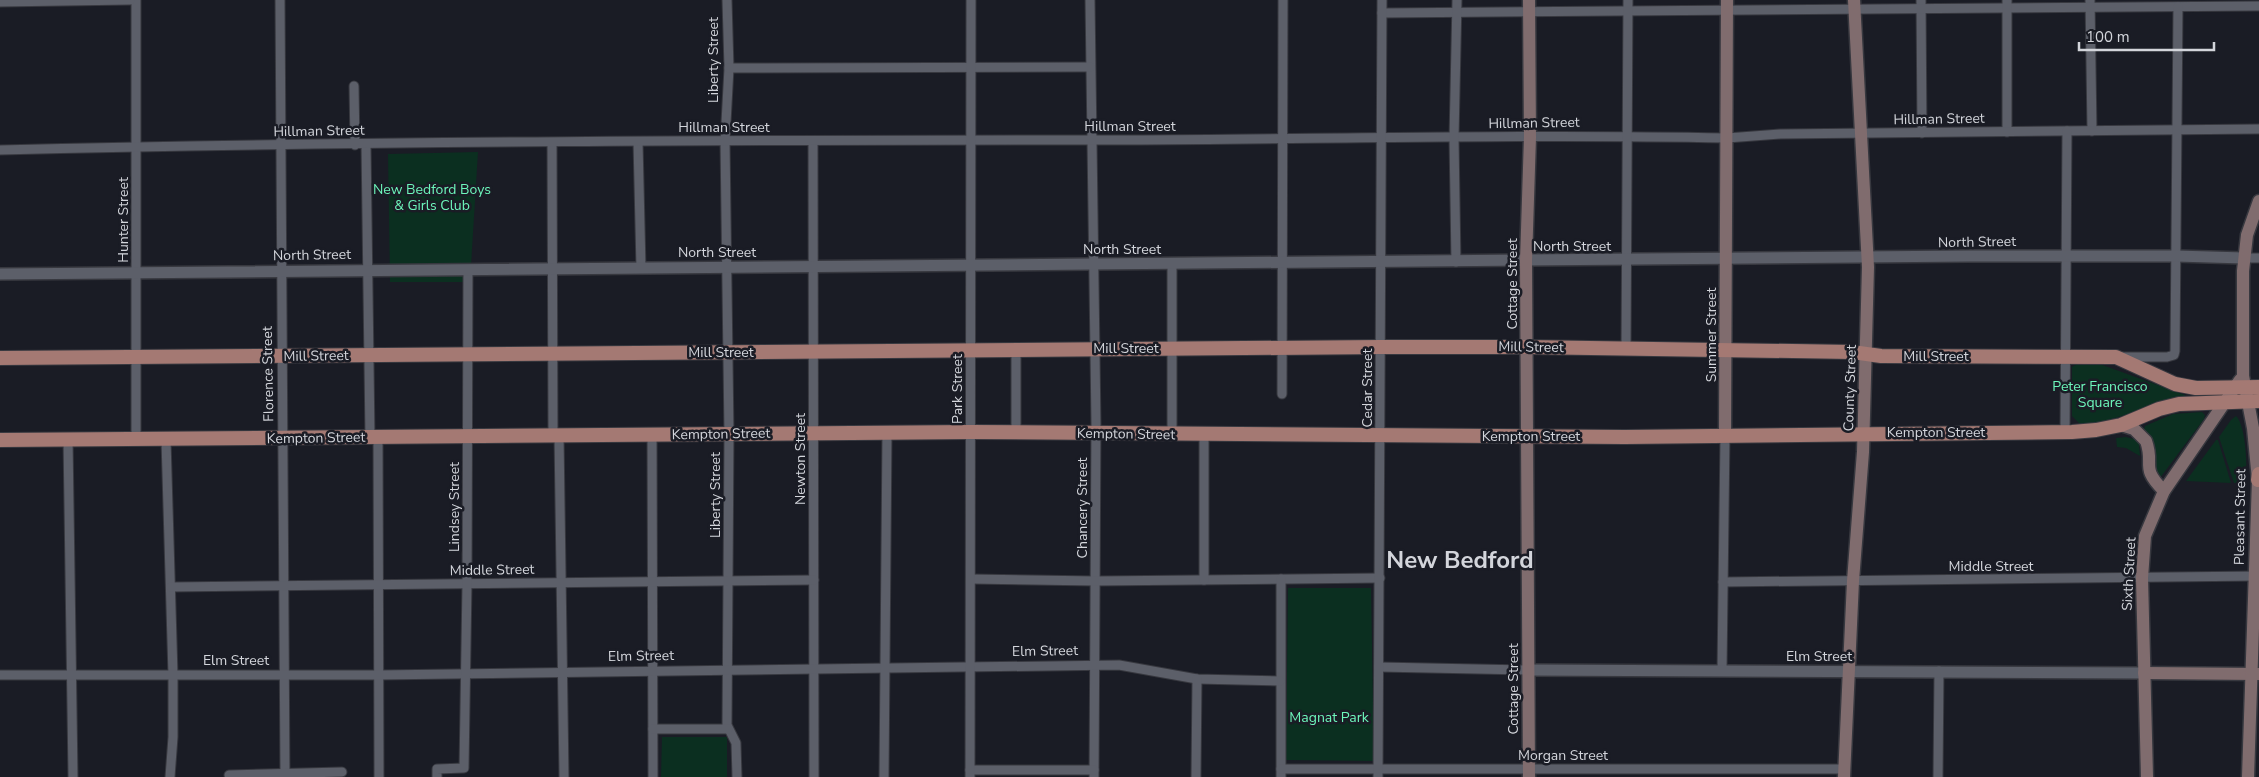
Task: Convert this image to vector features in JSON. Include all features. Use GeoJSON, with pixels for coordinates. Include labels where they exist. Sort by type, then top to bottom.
{"type":"FeatureCollection","features":[{"type":"Feature","properties":{"kind":"main road","name":"County Street"},"geometry":{"type":"LineString","coordinates":[[1844,773],[1866,354],[1866,258],[1854,5]]}},
{"type":"Feature","properties":{"kind":"main road","name":"Cottage Street"},"geometry":{"type":"LineString","coordinates":[[1529,6],[1530,137],[1526,261],[1529,773]]}},
{"type":"Feature","properties":{"kind":"main road","name":"Summer Street"},"geometry":{"type":"LineString","coordinates":[[1725,436],[1728,6]]}},
{"type":"Feature","properties":{"kind":"main road","name":"Pleasant Street"},"geometry":{"type":"LineString","coordinates":[[2248,777],[2254,673],[2258,477],[2248,390],[2244,258],[2249,229],[2259,201]]}},
{"type":"Feature","properties":{"kind":"main road","name":"Mill Street"},"geometry":{"type":"LineString","coordinates":[[0,358],[1282,347],[1527,347],[1726,350],[1886,356],[2116,357],[2175,384],[2196,388],[2248,390]]}},
{"type":"Feature","properties":{"kind":"main road","name":"Kempton Street"},"geometry":{"type":"LineString","coordinates":[[0,440],[971,432],[1172,435],[1725,436],[2065,432],[2096,430],[2120,425],[2168,406],[2191,402],[2227,401],[2248,390]]}},
{"type":"Feature","properties":{"kind":"main road","name":"Sixth Street"},"geometry":{"type":"LineString","coordinates":[[2147,777],[2142,578],[2145,536],[2164,491],[2227,401]]}},
{"type":"Feature","properties":{"kind":"main road"},"geometry":{"type":"LineString","coordinates":[[2120,425],[2134,429],[2143,436],[2148,445],[2150,474],[2164,491]]}},
{"type":"Feature","properties":{"kind":"main road","name":"Elm Street"},"geometry":{"type":"LineString","coordinates":[[2144,673],[2254,673]]}},
{"type":"Feature","properties":{"kind":"street"},"geometry":{"type":"LineString","coordinates":[[0,2],[130,0]]}},
{"type":"Feature","properties":{"kind":"street","name":"Hunter Street"},"geometry":{"type":"LineString","coordinates":[[136,0],[138,147],[136,440]]}},
{"type":"Feature","properties":{"kind":"street","name":"Florence Street"},"geometry":{"type":"LineString","coordinates":[[280,0],[280,271],[283,439],[282,586],[285,775]]}},
{"type":"Feature","properties":{"kind":"street","name":"Liberty Street"},"geometry":{"type":"LineString","coordinates":[[727,0],[728,68],[725,141],[729,352],[727,670],[728,729],[736,743],[737,777]]}},
{"type":"Feature","properties":{"kind":"street","name":"Park Street"},"geometry":{"type":"LineString","coordinates":[[970,774],[971,0]]}},
{"type":"Feature","properties":{"kind":"street","name":"Chancery Street"},"geometry":{"type":"LineString","coordinates":[[1090,0],[1096,349],[1094,773]]}},
{"type":"Feature","properties":{"kind":"street"},"geometry":{"type":"LineString","coordinates":[[1282,394],[1284,263],[1283,0]]}},
{"type":"Feature","properties":{"kind":"street","name":"Cedar Street"},"geometry":{"type":"LineString","coordinates":[[1378,773],[1382,0]]}},
{"type":"Feature","properties":{"kind":"street"},"geometry":{"type":"LineString","coordinates":[[1456,262],[1454,138],[1457,0]]}},
{"type":"Feature","properties":{"kind":"street"},"geometry":{"type":"LineString","coordinates":[[1626,349],[1628,0]]}},
{"type":"Feature","properties":{"kind":"street"},"geometry":{"type":"LineString","coordinates":[[1382,13],[1457,13],[1529,6],[1628,12],[1728,6],[1921,4],[2259,6]]}},
{"type":"Feature","properties":{"kind":"street"},"geometry":{"type":"LineString","coordinates":[[1921,4],[1922,133]]}},
{"type":"Feature","properties":{"kind":"street"},"geometry":{"type":"LineString","coordinates":[[2007,4],[2007,132]]}},
{"type":"Feature","properties":{"kind":"street"},"geometry":{"type":"LineString","coordinates":[[2090,4],[2092,131]]}},
{"type":"Feature","properties":{"kind":"street"},"geometry":{"type":"LineString","coordinates":[[2116,357],[2167,357],[2174,355],[2178,7]]}},
{"type":"Feature","properties":{"kind":"street"},"geometry":{"type":"LineString","coordinates":[[728,68],[1090,67]]}},
{"type":"Feature","properties":{"kind":"street"},"geometry":{"type":"LineString","coordinates":[[354,86],[355,145]]}},
{"type":"Feature","properties":{"kind":"street","name":"Hillman Street"},"geometry":{"type":"LineString","coordinates":[[0,150],[366,144],[1284,139],[1382,136],[1454,138],[1627,136],[1726,138],[1861,133],[2259,129]]}},
{"type":"Feature","properties":{"kind":"street"},"geometry":{"type":"LineString","coordinates":[[2065,432],[2067,131]]}},
{"type":"Feature","properties":{"kind":"street","name":"Newton Street"},"geometry":{"type":"LineString","coordinates":[[813,141],[814,777]]}},
{"type":"Feature","properties":{"kind":"street"},"geometry":{"type":"LineString","coordinates":[[638,142],[641,268]]}},
{"type":"Feature","properties":{"kind":"street"},"geometry":{"type":"LineString","coordinates":[[552,143],[553,354],[561,583],[564,777]]}},
{"type":"Feature","properties":{"kind":"street"},"geometry":{"type":"LineString","coordinates":[[366,144],[369,355],[374,438],[378,585],[379,777]]}},
{"type":"Feature","properties":{"kind":"street","name":"North Street"},"geometry":{"type":"LineString","coordinates":[[0,274],[136,271],[468,270],[2067,256],[2244,258]]}},
{"type":"Feature","properties":{"kind":"street"},"geometry":{"type":"LineString","coordinates":[[2244,258],[2259,258]]}},
{"type":"Feature","properties":{"kind":"street"},"geometry":{"type":"LineString","coordinates":[[1172,264],[1172,435]]}},
{"type":"Feature","properties":{"kind":"street","name":"Lindsey Street"},"geometry":{"type":"LineString","coordinates":[[437,777],[437,769],[464,768],[467,584],[468,270]]}},
{"type":"Feature","properties":{"kind":"street"},"geometry":{"type":"LineString","coordinates":[[1016,349],[1016,432]]}},
{"type":"Feature","properties":{"kind":"street"},"geometry":{"type":"LineString","coordinates":[[884,777],[887,433]]}},
{"type":"Feature","properties":{"kind":"street"},"geometry":{"type":"LineString","coordinates":[[652,435],[653,777]]}},
{"type":"Feature","properties":{"kind":"street"},"geometry":{"type":"LineString","coordinates":[[1204,435],[1204,580]]}},
{"type":"Feature","properties":{"kind":"street","name":"Summer Street"},"geometry":{"type":"LineString","coordinates":[[1722,670],[1725,436]]}},
{"type":"Feature","properties":{"kind":"street"},"geometry":{"type":"LineString","coordinates":[[68,440],[73,777]]}},
{"type":"Feature","properties":{"kind":"street"},"geometry":{"type":"LineString","coordinates":[[166,440],[173,675],[173,737],[170,777]]}},
{"type":"Feature","properties":{"kind":"street","name":"Middle Street"},"geometry":{"type":"LineString","coordinates":[[1723,582],[2256,577]]}},
{"type":"Feature","properties":{"kind":"street"},"geometry":{"type":"LineString","coordinates":[[971,579],[1096,581],[1380,578]]}},
{"type":"Feature","properties":{"kind":"street"},"geometry":{"type":"LineString","coordinates":[[1281,579],[1281,773]]}},
{"type":"Feature","properties":{"kind":"street","name":"Middle Street"},"geometry":{"type":"LineString","coordinates":[[171,587],[814,580]]}},
{"type":"Feature","properties":{"kind":"street","name":"Elm Street"},"geometry":{"type":"LineString","coordinates":[[0,675],[379,675],[1095,665],[1135,666],[1197,679],[1280,681]]}},
{"type":"Feature","properties":{"kind":"street","name":"Elm Street"},"geometry":{"type":"LineString","coordinates":[[1379,668],[2144,673]]}},
{"type":"Feature","properties":{"kind":"street"},"geometry":{"type":"LineString","coordinates":[[1938,777],[1939,671]]}},
{"type":"Feature","properties":{"kind":"street"},"geometry":{"type":"LineString","coordinates":[[1196,777],[1197,679]]}},
{"type":"Feature","properties":{"kind":"street"},"geometry":{"type":"LineString","coordinates":[[653,729],[728,729]]}},
{"type":"Feature","properties":{"kind":"street"},"geometry":{"type":"LineString","coordinates":[[228,775],[342,772]]}},
{"type":"Feature","properties":{"kind":"street"},"geometry":{"type":"LineString","coordinates":[[970,774],[1094,773]]}},
{"type":"Feature","properties":{"kind":"street","name":"Morgan Street"},"geometry":{"type":"LineString","coordinates":[[1281,773],[1844,773]]}},
{"type":"Feature","properties":{"kind":"green space","name":"New Bedford Boys & Girls Club"},"geometry":{"type":"Polygon","coordinates":[[[478,152],[470,282],[390,282],[388,154],[478,152]]]}},
{"type":"Feature","properties":{"kind":"green space","name":"Peter Francisco Square"},"geometry":{"type":"Polygon","coordinates":[[[2097,363],[2185,395],[2186,397],[2098,423],[2080,424],[2072,416],[2072,367],[2077,364],[2097,363]]]}},
{"type":"Feature","properties":{"kind":"green space"},"geometry":{"type":"Polygon","coordinates":[[[2202,412],[2205,415],[2204,419],[2160,478],[2156,476],[2151,439],[2144,429],[2145,426],[2173,414],[2202,412]]]}},
{"type":"Feature","properties":{"kind":"green space"},"geometry":{"type":"Polygon","coordinates":[[[2236,416],[2244,438],[2246,459],[2245,483],[2234,483],[2219,437],[2236,416]]]}},
{"type":"Feature","properties":{"kind":"green space"},"geometry":{"type":"Polygon","coordinates":[[[2126,437],[2134,439],[2139,444],[2140,456],[2126,448],[2117,447],[2116,438],[2126,437]]]}},
{"type":"Feature","properties":{"kind":"green space"},"geometry":{"type":"Polygon","coordinates":[[[2216,440],[2218,440],[2231,483],[2186,481],[2216,440]]]}},
{"type":"Feature","properties":{"kind":"green space","name":"Magnat Park"},"geometry":{"type":"Polygon","coordinates":[[[1288,588],[1371,588],[1374,761],[1286,760],[1288,588]]]}},
{"type":"Feature","properties":{"kind":"green space"},"geometry":{"type":"Polygon","coordinates":[[[662,737],[727,737],[727,777],[661,777],[662,737]]]}},
{"type":"Feature","properties":{"kind":"district","name":"New Bedford"},"geometry":{"type":"Point","coordinates":[1460,560]}}]}
